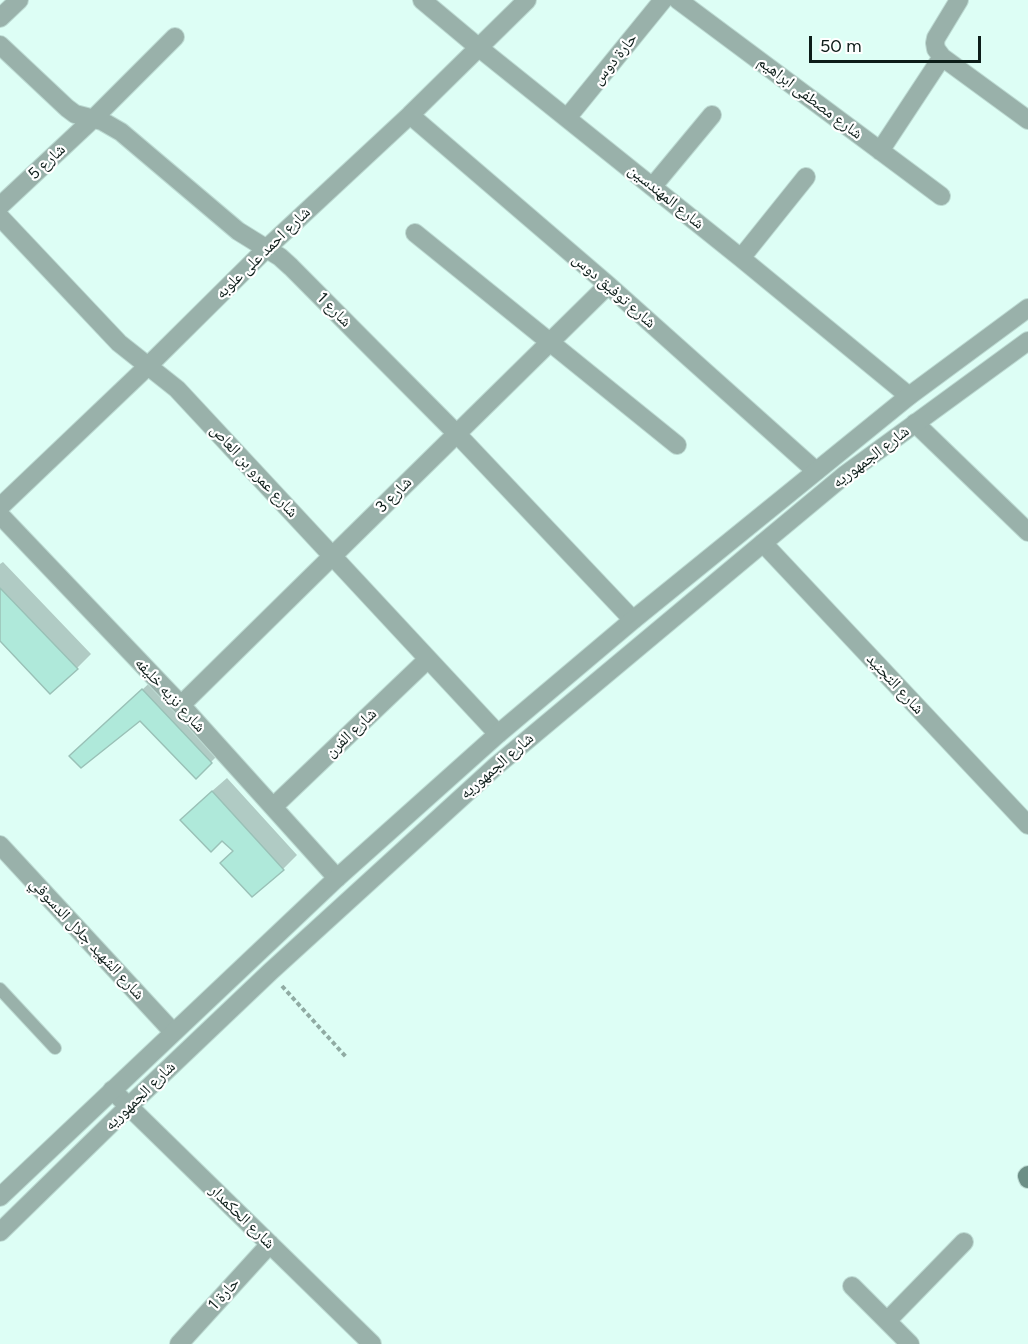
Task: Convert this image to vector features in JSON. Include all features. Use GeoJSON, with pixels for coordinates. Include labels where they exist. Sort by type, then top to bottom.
{"type":"FeatureCollection","features":[{"type":"Feature","properties":{"kind":"street"},"geometry":{"type":"LineString","coordinates":[[0,18],[19,0]]}},
{"type":"Feature","properties":{"kind":"street","name":"شارع المهندسين"},"geometry":{"type":"LineString","coordinates":[[422,0],[909,396]]}},
{"type":"Feature","properties":{"kind":"street","name":"شارع احمد على علوبه"},"geometry":{"type":"LineString","coordinates":[[0,507],[527,0]]}},
{"type":"Feature","properties":{"kind":"street","name":"حارة دوس"},"geometry":{"type":"LineString","coordinates":[[567,118],[663,0]]}},
{"type":"Feature","properties":{"kind":"street","name":"شارع مصطفى ابراهيم"},"geometry":{"type":"LineString","coordinates":[[678,0],[941,196]]}},
{"type":"Feature","properties":{"kind":"street"},"geometry":{"type":"LineString","coordinates":[[959,0],[936,38],[936,49],[942,57],[1028,120]]}},
{"type":"Feature","properties":{"kind":"street","name":"شارع 5"},"geometry":{"type":"LineString","coordinates":[[0,206],[94,118],[175,37]]}},
{"type":"Feature","properties":{"kind":"street","name":"شارع 1"},"geometry":{"type":"LineString","coordinates":[[0,45],[67,108],[75,114],[102,121],[121,132],[238,231],[267,248],[291,267],[457,434],[633,620]]}},
{"type":"Feature","properties":{"kind":"street"},"geometry":{"type":"LineString","coordinates":[[880,151],[942,57]]}},
{"type":"Feature","properties":{"kind":"street","name":"شارع توفيق دوس"},"geometry":{"type":"LineString","coordinates":[[410,115],[608,285],[816,471]]}},
{"type":"Feature","properties":{"kind":"street"},"geometry":{"type":"LineString","coordinates":[[653,186],[712,115]]}},
{"type":"Feature","properties":{"kind":"street"},"geometry":{"type":"LineString","coordinates":[[741,258],[806,177]]}},
{"type":"Feature","properties":{"kind":"street","name":"شارع عمرو بن العاص"},"geometry":{"type":"LineString","coordinates":[[0,217],[119,343],[177,388],[498,734]]}},
{"type":"Feature","properties":{"kind":"street"},"geometry":{"type":"LineString","coordinates":[[415,233],[677,445]]}},
{"type":"Feature","properties":{"kind":"street","name":"شارع 3"},"geometry":{"type":"LineString","coordinates":[[181,705],[608,285]]}},
{"type":"Feature","properties":{"kind":"street","name":"شارع الجمهوريه"},"geometry":{"type":"LineString","coordinates":[[0,1197],[337,878],[498,734],[633,620],[909,396],[1028,308]]}},
{"type":"Feature","properties":{"kind":"street","name":"شارع الجمهوريه"},"geometry":{"type":"LineString","coordinates":[[0,1233],[270,972],[496,766],[846,474],[1028,340]]}},
{"type":"Feature","properties":{"kind":"street"},"geometry":{"type":"LineString","coordinates":[[915,423],[1028,532]]}},
{"type":"Feature","properties":{"kind":"street","name":"شارع نزيه خليفه"},"geometry":{"type":"LineString","coordinates":[[0,515],[181,705],[337,878]]}},
{"type":"Feature","properties":{"kind":"street","name":"شارع التجنيد"},"geometry":{"type":"LineString","coordinates":[[763,543],[1028,825]]}},
{"type":"Feature","properties":{"kind":"street","name":"شارع الفرن"},"geometry":{"type":"LineString","coordinates":[[273,807],[428,659]]}},
{"type":"Feature","properties":{"kind":"street","name":"شارع الشهيد جلال الدسوقي"},"geometry":{"type":"LineString","coordinates":[[0,845],[173,1032]]}},
{"type":"Feature","properties":{"kind":"street","name":"شارع الحكمدار"},"geometry":{"type":"LineString","coordinates":[[112,1090],[372,1344]]}},
{"type":"Feature","properties":{"kind":"street"},"geometry":{"type":"LineString","coordinates":[[887,1321],[964,1242]]}},
{"type":"Feature","properties":{"kind":"street","name":"حارة 1"},"geometry":{"type":"LineString","coordinates":[[178,1344],[270,1244]]}},
{"type":"Feature","properties":{"kind":"street"},"geometry":{"type":"LineString","coordinates":[[852,1286],[910,1344]]}},
{"type":"Feature","properties":{"kind":"lane"},"geometry":{"type":"LineString","coordinates":[[0,989],[55,1048]]}},
{"type":"Feature","properties":{"kind":"path"},"geometry":{"type":"LineString","coordinates":[[270,972],[346,1058]]}},
{"type":"Feature","properties":{"kind":"building"},"geometry":{"type":"Polygon","coordinates":[[[0,588],[78,669],[50,694],[0,641],[0,588]]]}},
{"type":"Feature","properties":{"kind":"building"},"geometry":{"type":"Polygon","coordinates":[[[142,689],[212,763],[196,779],[140,721],[81,768],[69,756],[142,689]]]}},
{"type":"Feature","properties":{"kind":"building"},"geometry":{"type":"Polygon","coordinates":[[[212,791],[284,870],[252,897],[220,863],[233,851],[222,841],[211,852],[180,820],[212,791]]]}}]}
